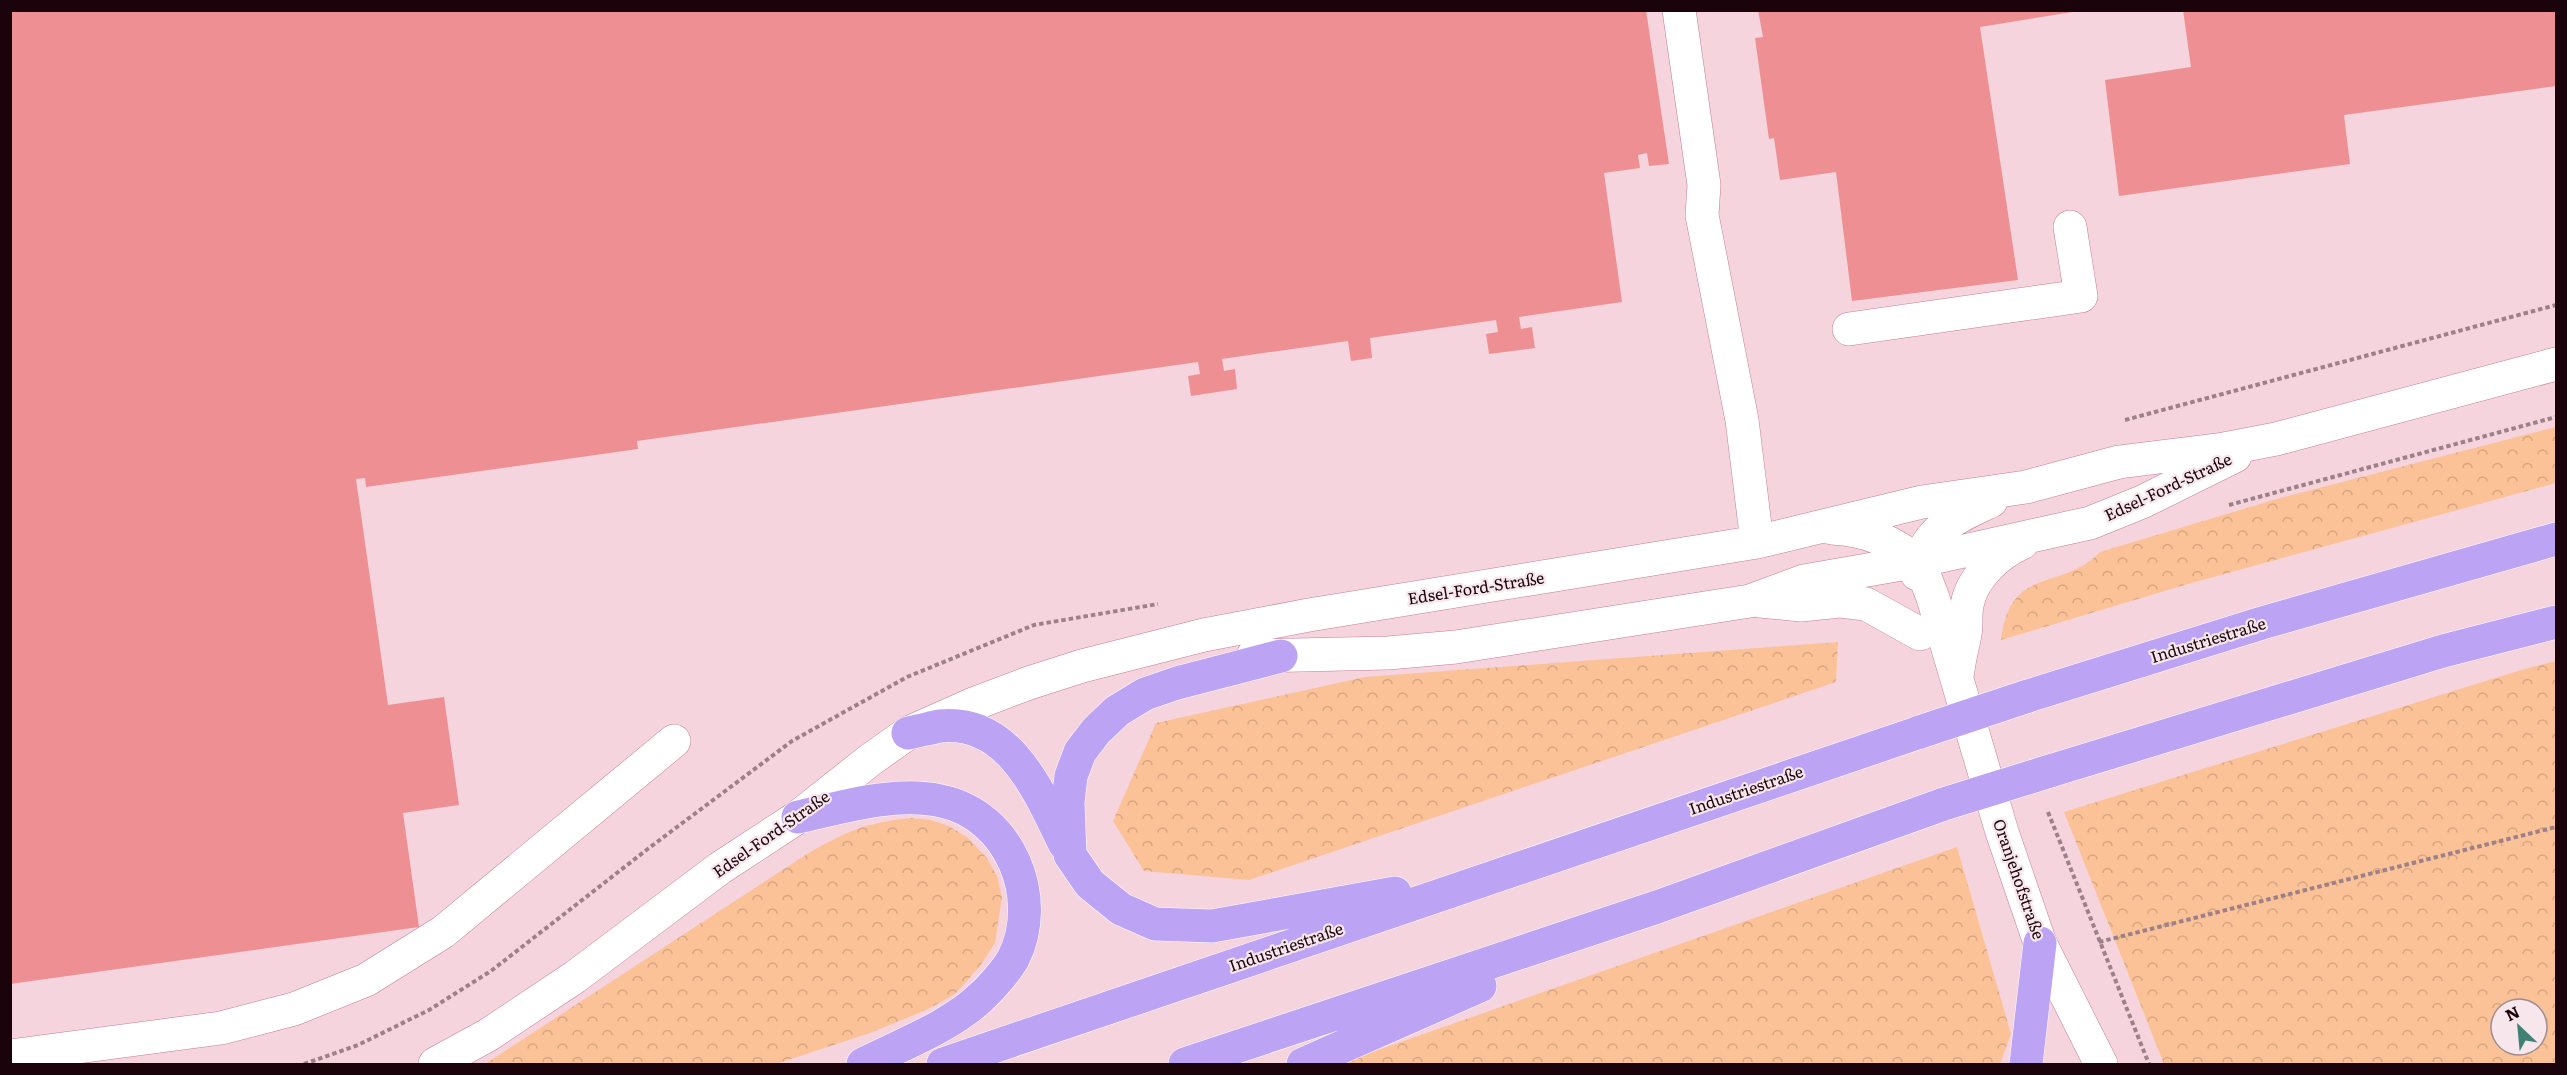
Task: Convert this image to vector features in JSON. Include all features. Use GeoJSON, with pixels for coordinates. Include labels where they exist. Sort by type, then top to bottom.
{"type":"FeatureCollection","features":[{"type":"Feature","properties":{"kind":"highway","name":"Industriestraße"},"geometry":{"type":"LineString","coordinates":[[943,1065],[2025,697],[2273,620],[2556,539]]}},
{"type":"Feature","properties":{"kind":"highway"},"geometry":{"type":"LineString","coordinates":[[1185,1065],[1657,907],[1944,804],[2442,651],[2556,622]]}},
{"type":"Feature","properties":{"kind":"highway"},"geometry":{"type":"LineString","coordinates":[[1070,855],[1068,802],[1071,776],[1080,752],[1096,731],[1117,711],[1145,694],[1281,656]]}},
{"type":"Feature","properties":{"kind":"highway"},"geometry":{"type":"LineString","coordinates":[[908,733],[942,726],[972,729],[995,740],[1018,760],[1030,776],[1070,855],[1090,884],[1121,909],[1155,924],[1212,926],[1316,906],[1483,880]]}},
{"type":"Feature","properties":{"kind":"highway"},"geometry":{"type":"LineString","coordinates":[[798,817],[849,806],[903,799],[942,801],[975,814],[993,828],[1011,853],[1023,881],[1024,919],[1013,959],[981,998],[945,1022],[863,1065]]}},
{"type":"Feature","properties":{"kind":"highway"},"geometry":{"type":"LineString","coordinates":[[1303,1065],[1657,907]]}},
{"type":"Feature","properties":{"kind":"highway"},"geometry":{"type":"LineString","coordinates":[[2026,1065],[2040,943]]}},
{"type":"Feature","properties":{"kind":"street"},"geometry":{"type":"LineString","coordinates":[[1679,10],[1704,185],[1702,215],[1742,420],[1756,542]]}},
{"type":"Feature","properties":{"kind":"street"},"geometry":{"type":"LineString","coordinates":[[1849,329],[2081,296],[2070,226]]}},
{"type":"Feature","properties":{"kind":"street","name":"Edsel-Ford-Straße"},"geometry":{"type":"LineString","coordinates":[[1919,561],[1925,545],[1941,527],[1995,498],[2026,487],[2119,462],[2224,449],[2276,439],[2556,364]]}},
{"type":"Feature","properties":{"kind":"street","name":"Edsel-Ford-Straße"},"geometry":{"type":"LineString","coordinates":[[1131,654],[1281,656],[1388,653],[1456,647],[1750,601],[1804,581],[1919,561],[2090,523],[2142,502],[2211,466],[2276,439]]}},
{"type":"Feature","properties":{"kind":"street","name":"Edsel-Ford-Straße"},"geometry":{"type":"LineString","coordinates":[[435,1065],[488,1035],[575,977],[720,868],[798,817],[908,733],[970,705],[1029,683],[1204,635],[1309,615],[1756,542],[1922,502],[2026,487]]}},
{"type":"Feature","properties":{"kind":"street","name":"Edsel-Ford-Straße"},"geometry":{"type":"LineString","coordinates":[[1821,528],[1858,530],[1892,543],[1919,561]]}},
{"type":"Feature","properties":{"kind":"street","name":"Oranjehofstraße"},"geometry":{"type":"LineString","coordinates":[[1958,685],[1959,655],[1965,635],[1967,604],[1978,580],[1993,562],[2016,546],[2038,536]]}},
{"type":"Feature","properties":{"kind":"street"},"geometry":{"type":"LineString","coordinates":[[1919,561],[1914,594],[1920,634]]}},
{"type":"Feature","properties":{"kind":"street","name":"Oranjehofstraße"},"geometry":{"type":"LineString","coordinates":[[1919,561],[1933,598],[2002,832],[2040,943],[2101,1065]]}},
{"type":"Feature","properties":{"kind":"street","name":"Edsel-Ford-Straße"},"geometry":{"type":"LineString","coordinates":[[1750,601],[1800,605],[1840,601],[1866,604],[1920,634]]}},
{"type":"Feature","properties":{"kind":"street","name":"Oranjehofstraße"},"geometry":{"type":"LineString","coordinates":[[1920,634],[1943,660],[1958,685]]}},
{"type":"Feature","properties":{"kind":"street"},"geometry":{"type":"LineString","coordinates":[[10,1056],[221,1028],[294,1009],[366,980],[443,932],[674,741]]}},
{"type":"Feature","properties":{"kind":"path"},"geometry":{"type":"LineString","coordinates":[[2119,422],[2556,305]]}},
{"type":"Feature","properties":{"kind":"path"},"geometry":{"type":"LineString","coordinates":[[2225,506],[2556,417]]}},
{"type":"Feature","properties":{"kind":"path"},"geometry":{"type":"LineString","coordinates":[[2050,816],[2149,1065]]}},
{"type":"Feature","properties":{"kind":"path"},"geometry":{"type":"LineString","coordinates":[[2099,942],[2556,827]]}},
{"type":"Feature","properties":{"kind":"green space"},"geometry":{"type":"Polygon","coordinates":[[[2556,427],[2556,483],[2188,584],[2001,640],[2006,616],[2015,600],[2026,589],[2070,572],[2100,552],[2280,498],[2556,427]]]}},
{"type":"Feature","properties":{"kind":"green space"},"geometry":{"type":"Polygon","coordinates":[[[1838,642],[1836,682],[1249,880],[1144,871],[1113,821],[1156,723],[1365,677],[1838,642]]]}},
{"type":"Feature","properties":{"kind":"green space"},"geometry":{"type":"Polygon","coordinates":[[[2556,661],[2556,1064],[2164,1064],[2064,812],[2556,661]]]}},
{"type":"Feature","properties":{"kind":"green space"},"geometry":{"type":"Polygon","coordinates":[[[911,818],[931,820],[949,826],[968,838],[986,857],[997,876],[1002,897],[995,943],[980,966],[955,994],[926,1010],[870,1033],[776,1064],[485,1064],[807,854],[857,829],[881,822],[911,818]]]}},
{"type":"Feature","properties":{"kind":"green space"},"geometry":{"type":"Polygon","coordinates":[[[1957,847],[2011,1034],[2000,1064],[1338,1064],[1957,847]]]}},
{"type":"Feature","properties":{"kind":"building"},"geometry":{"type":"Polygon","coordinates":[[[10,10],[1646,10],[1669,164],[1649,166],[1647,153],[1638,155],[1640,168],[1604,173],[1622,302],[1519,317],[1521,329],[1532,327],[1535,348],[1489,354],[1486,334],[1498,332],[1496,320],[1370,338],[1372,358],[1351,361],[1348,341],[1222,359],[1224,371],[1235,369],[1237,389],[1191,396],[1188,376],[1200,374],[1198,362],[637,441],[638,449],[366,487],[365,478],[356,479],[388,705],[444,697],[459,805],[403,813],[419,927],[10,984],[10,10]]]}},
{"type":"Feature","properties":{"kind":"building"},"geometry":{"type":"Polygon","coordinates":[[[1758,10],[2085,10],[1980,27],[2018,280],[1852,301],[1836,172],[1780,180],[1774,138],[1769,139],[1755,38],[1763,37],[1758,10]]]}},
{"type":"Feature","properties":{"kind":"building"},"geometry":{"type":"Polygon","coordinates":[[[2183,10],[2556,10],[2556,86],[2344,115],[2350,164],[2119,196],[2105,80],[2191,67],[2183,10]]]}}]}
